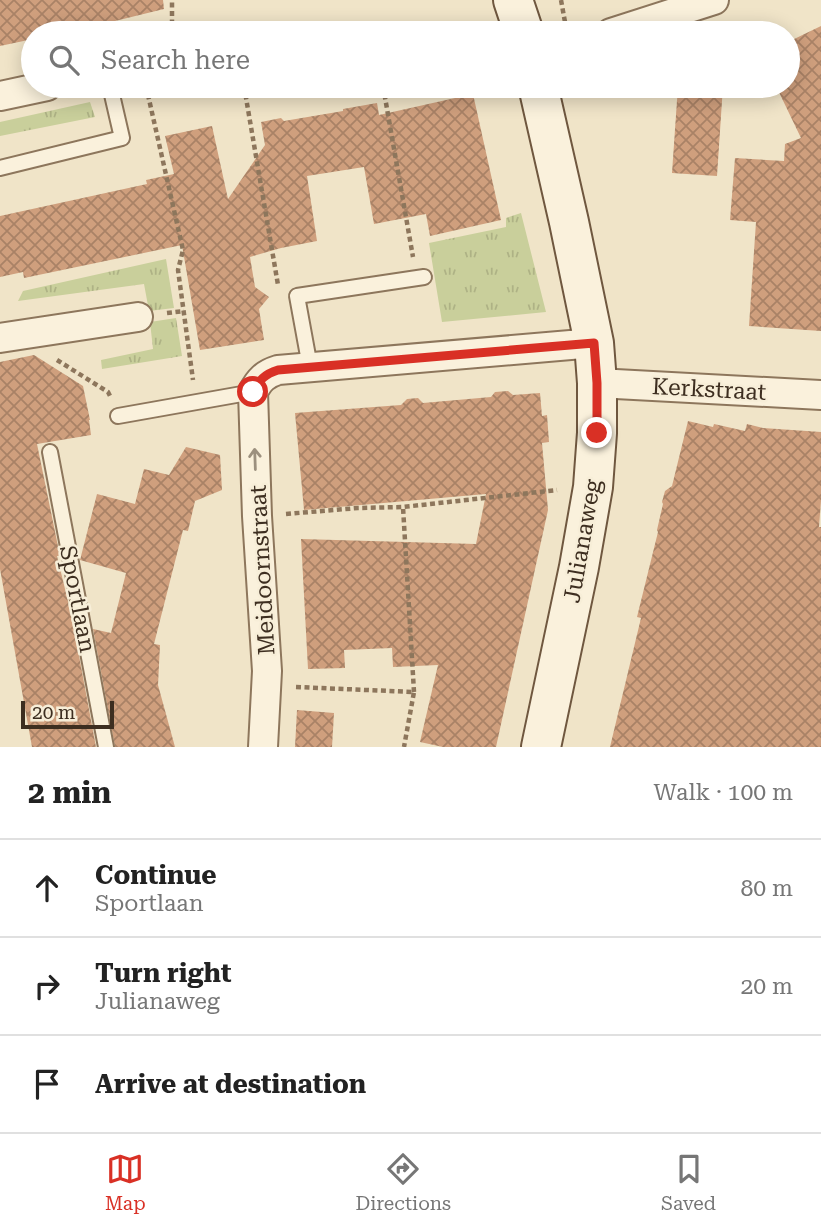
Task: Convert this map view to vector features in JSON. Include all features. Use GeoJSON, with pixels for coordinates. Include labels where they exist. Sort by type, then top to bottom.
{"type":"FeatureCollection","features":[{"type":"Feature","properties":{"kind":"main road","name":"Julianaweg"},"geometry":{"type":"LineString","coordinates":[[541,98],[594,343],[597,383],[593,487],[541,747]]}},
{"type":"Feature","properties":{"kind":"street"},"geometry":{"type":"LineString","coordinates":[[648,21],[714,0]]}},
{"type":"Feature","properties":{"kind":"street"},"geometry":{"type":"LineString","coordinates":[[0,96],[21,92]]}},
{"type":"Feature","properties":{"kind":"street"},"geometry":{"type":"LineString","coordinates":[[9,337],[138,317]]}},
{"type":"Feature","properties":{"kind":"street"},"geometry":{"type":"LineString","coordinates":[[253,392],[266,374],[278,370],[594,343]]}},
{"type":"Feature","properties":{"kind":"street","name":"Kerkstraat"},"geometry":{"type":"LineString","coordinates":[[597,383],[821,395]]}},
{"type":"Feature","properties":{"kind":"street","name":"Meidoornstraat"},"geometry":{"type":"LineString","coordinates":[[253,392],[257,516],[267,671],[263,747]]}},
{"type":"Feature","properties":{"kind":"lane"},"geometry":{"type":"LineString","coordinates":[[0,167],[122,138],[113,98]]}},
{"type":"Feature","properties":{"kind":"lane"},"geometry":{"type":"LineString","coordinates":[[310,367],[297,296],[420,277]]}},
{"type":"Feature","properties":{"kind":"lane"},"geometry":{"type":"LineString","coordinates":[[118,416],[253,392]]}},
{"type":"Feature","properties":{"kind":"lane","name":"Sportlaan"},"geometry":{"type":"LineString","coordinates":[[50,452],[106,747]]}},
{"type":"Feature","properties":{"kind":"path"},"geometry":{"type":"LineString","coordinates":[[172,0],[172,21]]}},
{"type":"Feature","properties":{"kind":"path"},"geometry":{"type":"LineString","coordinates":[[561,0],[565,21]]}},
{"type":"Feature","properties":{"kind":"path"},"geometry":{"type":"LineString","coordinates":[[149,98],[183,250],[178,270],[196,402]]}},
{"type":"Feature","properties":{"kind":"path"},"geometry":{"type":"LineString","coordinates":[[246,98],[278,286],[297,296]]}},
{"type":"Feature","properties":{"kind":"path"},"geometry":{"type":"LineString","coordinates":[[385,98],[420,277]]}},
{"type":"Feature","properties":{"kind":"path"},"geometry":{"type":"LineString","coordinates":[[9,337],[108,392],[118,416]]}},
{"type":"Feature","properties":{"kind":"path"},"geometry":{"type":"LineString","coordinates":[[257,516],[403,507],[593,487]]}},
{"type":"Feature","properties":{"kind":"path"},"geometry":{"type":"LineString","coordinates":[[403,507],[414,692],[404,747]]}},
{"type":"Feature","properties":{"kind":"path"},"geometry":{"type":"LineString","coordinates":[[267,686],[414,692]]}},
{"type":"Feature","properties":{"kind":"green space"},"geometry":{"type":"Polygon","coordinates":[[[90,102],[95,117],[0,136],[0,122],[90,102]]]}},
{"type":"Feature","properties":{"kind":"green space"},"geometry":{"type":"Polygon","coordinates":[[[521,213],[546,312],[442,322],[429,243],[506,227],[506,218],[521,213]]]}},
{"type":"Feature","properties":{"kind":"green space"},"geometry":{"type":"Polygon","coordinates":[[[166,259],[174,308],[149,311],[144,284],[18,301],[23,291],[166,259]]]}},
{"type":"Feature","properties":{"kind":"green space"},"geometry":{"type":"Polygon","coordinates":[[[176,318],[182,356],[102,369],[101,360],[153,349],[150,322],[176,318]]]}},
{"type":"Feature","properties":{"kind":"building"},"geometry":{"type":"Polygon","coordinates":[[[0,0],[163,0],[164,9],[115,21],[21,21],[21,42],[0,46],[0,0]]]}},
{"type":"Feature","properties":{"kind":"building"},"geometry":{"type":"Polygon","coordinates":[[[821,26],[821,331],[749,326],[756,222],[730,220],[735,158],[784,161],[785,144],[801,138],[782,98],[800,98],[800,36],[821,26]]]}},
{"type":"Feature","properties":{"kind":"building"},"geometry":{"type":"Polygon","coordinates":[[[455,98],[474,98],[501,220],[430,236],[426,214],[374,224],[364,167],[307,176],[317,241],[250,257],[255,287],[269,297],[259,309],[264,340],[200,350],[182,245],[24,278],[23,272],[0,277],[0,216],[147,184],[146,180],[174,174],[165,136],[212,126],[228,199],[265,145],[261,122],[281,118],[284,121],[377,103],[379,115],[455,98]]]}},
{"type":"Feature","properties":{"kind":"building"},"geometry":{"type":"Polygon","coordinates":[[[677,98],[722,98],[717,176],[672,173],[677,98]]]}},
{"type":"Feature","properties":{"kind":"building"},"geometry":{"type":"Polygon","coordinates":[[[34,355],[83,386],[90,420],[91,435],[37,444],[96,747],[32,747],[0,569],[0,362],[34,355]]]}},
{"type":"Feature","properties":{"kind":"building"},"geometry":{"type":"Polygon","coordinates":[[[508,391],[513,395],[540,393],[542,416],[547,415],[549,442],[542,443],[548,510],[496,747],[443,747],[420,742],[438,665],[393,667],[392,648],[344,650],[345,668],[308,669],[301,539],[476,544],[486,494],[304,510],[295,413],[401,405],[407,399],[418,398],[423,403],[491,397],[495,392],[508,391]]]}},
{"type":"Feature","properties":{"kind":"building"},"geometry":{"type":"Polygon","coordinates":[[[688,421],[745,431],[747,424],[763,428],[821,432],[821,747],[610,747],[641,618],[637,617],[658,532],[662,502],[665,491],[672,486],[688,421]]]}},
{"type":"Feature","properties":{"kind":"building"},"geometry":{"type":"Polygon","coordinates":[[[186,447],[220,455],[222,490],[195,501],[188,531],[183,530],[154,644],[160,645],[158,685],[175,747],[115,747],[93,629],[111,633],[126,573],[80,560],[97,494],[135,504],[144,469],[169,475],[186,447]]]}},
{"type":"Feature","properties":{"kind":"building"},"geometry":{"type":"Polygon","coordinates":[[[297,710],[334,713],[332,747],[295,747],[297,710]]]}},
{"type":"Feature","properties":{"kind":"route"},"geometry":{"type":"LineString","coordinates":[[253,392],[266,374],[278,370],[594,343],[597,433]]}}]}
